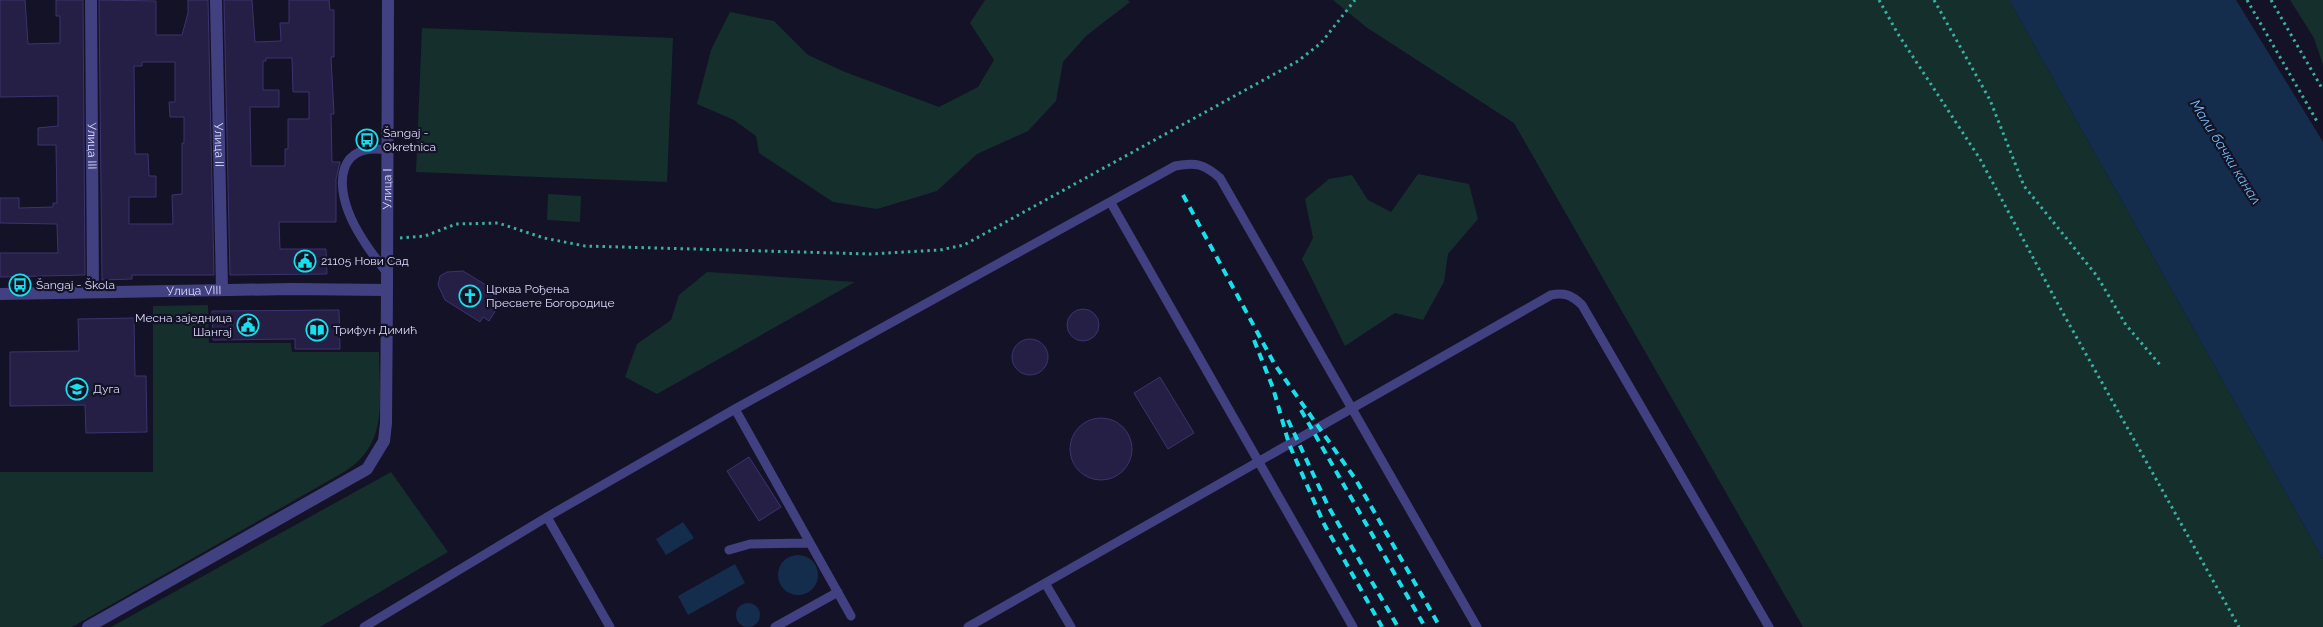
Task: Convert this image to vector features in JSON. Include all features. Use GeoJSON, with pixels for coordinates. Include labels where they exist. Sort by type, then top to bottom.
{"type":"FeatureCollection","features":[{"type":"Feature","properties":{"kind":"street","name":"Улица III"},"geometry":{"type":"LineString","coordinates":[[90,0],[93,292]]}},
{"type":"Feature","properties":{"kind":"street","name":"Улица II"},"geometry":{"type":"LineString","coordinates":[[216,0],[222,290]]}},
{"type":"Feature","properties":{"kind":"street","name":"Улица I"},"geometry":{"type":"LineString","coordinates":[[88,627],[366,469],[384,441],[386,423],[388,0]]}},
{"type":"Feature","properties":{"kind":"street","name":"Улица VIII"},"geometry":{"type":"LineString","coordinates":[[0,294],[222,290],[387,290]]}},
{"type":"Feature","properties":{"kind":"lane"},"geometry":{"type":"LineString","coordinates":[[387,150],[372,147],[353,154],[346,163],[343,178],[345,202],[352,220],[387,274]]}},
{"type":"Feature","properties":{"kind":"lane"},"geometry":{"type":"LineString","coordinates":[[364,627],[547,516],[736,409],[1175,166],[1191,163],[1208,168],[1220,178],[1477,627]]}},
{"type":"Feature","properties":{"kind":"lane"},"geometry":{"type":"LineString","coordinates":[[1110,203],[1353,627]]}},
{"type":"Feature","properties":{"kind":"lane"},"geometry":{"type":"LineString","coordinates":[[968,627],[1551,295],[1560,293],[1574,297],[1582,305],[1769,627]]}},
{"type":"Feature","properties":{"kind":"lane"},"geometry":{"type":"LineString","coordinates":[[736,409],[851,616]]}},
{"type":"Feature","properties":{"kind":"lane"},"geometry":{"type":"LineString","coordinates":[[547,516],[610,627]]}},
{"type":"Feature","properties":{"kind":"lane"},"geometry":{"type":"LineString","coordinates":[[729,550],[750,544],[810,543]]}},
{"type":"Feature","properties":{"kind":"lane"},"geometry":{"type":"LineString","coordinates":[[1045,583],[1071,627]]}},
{"type":"Feature","properties":{"kind":"lane"},"geometry":{"type":"LineString","coordinates":[[775,627],[838,592]]}},
{"type":"Feature","properties":{"kind":"path"},"geometry":{"type":"LineString","coordinates":[[387,239],[425,236],[456,224],[498,223],[544,238],[585,246],[871,254],[940,250],[964,245],[1298,62],[1321,43],[1356,0]]}},
{"type":"Feature","properties":{"kind":"path"},"geometry":{"type":"LineString","coordinates":[[1879,0],[1898,34],[1980,158],[2059,306],[2239,627]]}},
{"type":"Feature","properties":{"kind":"path"},"geometry":{"type":"LineString","coordinates":[[1934,0],[1990,100],[2024,186],[2096,276],[2126,325],[2161,366]]}},
{"type":"Feature","properties":{"kind":"path"},"geometry":{"type":"LineString","coordinates":[[2247,0],[2318,123]]}},
{"type":"Feature","properties":{"kind":"path"},"geometry":{"type":"LineString","coordinates":[[2271,0],[2323,90]]}},
{"type":"Feature","properties":{"kind":"green space"},"geometry":{"type":"Polygon","coordinates":[[[985,0],[1128,0],[1130,2],[1086,36],[1063,62],[1056,101],[1028,131],[977,154],[937,191],[877,209],[833,202],[759,153],[756,136],[734,120],[697,104],[711,50],[730,12],[774,21],[808,55],[845,72],[939,107],[978,87],[994,60],[970,23],[985,0]]]}},
{"type":"Feature","properties":{"kind":"green space"},"geometry":{"type":"Polygon","coordinates":[[[1333,0],[2009,0],[2323,559],[2323,627],[1803,627],[1514,123],[1366,27],[1333,0]]]}},
{"type":"Feature","properties":{"kind":"green space"},"geometry":{"type":"Polygon","coordinates":[[[2290,0],[2323,0],[2323,65],[2314,38],[2290,0]]]}},
{"type":"Feature","properties":{"kind":"green space"},"geometry":{"type":"Polygon","coordinates":[[[422,28],[673,38],[667,182],[416,172],[422,28]]]}},
{"type":"Feature","properties":{"kind":"green space"},"geometry":{"type":"Polygon","coordinates":[[[1418,174],[1469,184],[1478,219],[1448,254],[1444,282],[1423,320],[1395,313],[1345,346],[1302,259],[1313,238],[1305,199],[1329,179],[1352,175],[1368,200],[1391,212],[1418,174]]]}},
{"type":"Feature","properties":{"kind":"green space"},"geometry":{"type":"Polygon","coordinates":[[[548,194],[581,196],[580,222],[547,220],[548,194]]]}},
{"type":"Feature","properties":{"kind":"green space"},"geometry":{"type":"Polygon","coordinates":[[[707,272],[855,282],[657,394],[625,377],[637,344],[671,320],[679,295],[707,272]]]}},
{"type":"Feature","properties":{"kind":"green space"},"geometry":{"type":"Polygon","coordinates":[[[208,305],[209,343],[291,343],[292,352],[379,352],[379,419],[369,448],[359,461],[344,472],[72,627],[0,627],[0,472],[153,472],[153,306],[208,305]]]}},
{"type":"Feature","properties":{"kind":"green space"},"geometry":{"type":"Polygon","coordinates":[[[391,472],[448,552],[320,627],[111,627],[391,472]]]}},
{"type":"Feature","properties":{"kind":"water","name":"Мали бачки канал"},"geometry":{"type":"Polygon","coordinates":[[[2009,0],[2236,0],[2323,142],[2323,559],[2009,0]]]}},
{"type":"Feature","properties":{"kind":"water"},"geometry":{"type":"Polygon","coordinates":[[[683,522],[694,538],[666,555],[656,539],[683,522]]]}},
{"type":"Feature","properties":{"kind":"water"},"geometry":{"type":"Polygon","coordinates":[[[802,555],[809,558],[815,564],[818,575],[817,583],[809,592],[802,595],[794,595],[787,592],[779,583],[778,571],[781,564],[790,556],[802,555]]]}},
{"type":"Feature","properties":{"kind":"water"},"geometry":{"type":"Polygon","coordinates":[[[735,564],[745,583],[688,615],[678,596],[735,564]]]}},
{"type":"Feature","properties":{"kind":"water"},"geometry":{"type":"Polygon","coordinates":[[[748,603],[753,604],[759,610],[759,620],[753,626],[748,627],[743,626],[737,620],[736,615],[737,610],[743,604],[748,603]]]}},
{"type":"Feature","properties":{"kind":"building"},"geometry":{"type":"Polygon","coordinates":[[[0,0],[25,0],[28,44],[60,43],[60,16],[56,16],[56,0],[83,0],[85,275],[0,277],[0,253],[58,253],[57,224],[0,223],[0,198],[19,198],[19,208],[53,207],[53,203],[57,203],[56,145],[38,145],[38,128],[58,126],[58,96],[0,97],[0,0]]]}},
{"type":"Feature","properties":{"kind":"building"},"geometry":{"type":"Polygon","coordinates":[[[99,0],[156,1],[156,35],[182,35],[188,13],[188,0],[208,0],[214,275],[132,275],[132,279],[102,280],[99,0]],[[142,62],[142,66],[134,66],[135,154],[148,154],[149,176],[156,176],[156,197],[129,197],[129,224],[173,224],[172,195],[182,194],[184,117],[170,117],[169,102],[175,102],[175,62],[142,62]]]}},
{"type":"Feature","properties":{"kind":"building"},"geometry":{"type":"Polygon","coordinates":[[[224,0],[252,0],[255,42],[281,41],[280,23],[289,23],[289,0],[329,0],[330,10],[334,10],[334,57],[331,57],[334,114],[331,114],[332,162],[340,162],[336,179],[336,222],[279,222],[280,249],[326,249],[327,274],[230,275],[224,0]],[[266,58],[266,61],[263,61],[263,90],[279,90],[279,107],[250,107],[251,166],[285,166],[285,149],[288,149],[288,119],[309,119],[309,92],[293,92],[292,58],[266,58]]]}},
{"type":"Feature","properties":{"kind":"building","name":"Црква Рођења Пресвете Богородице"},"geometry":{"type":"Polygon","coordinates":[[[463,271],[499,293],[495,298],[501,302],[489,321],[483,317],[480,322],[445,300],[438,285],[440,276],[447,272],[463,271]]]}},
{"type":"Feature","properties":{"kind":"building"},"geometry":{"type":"Polygon","coordinates":[[[1083,309],[1089,310],[1094,314],[1098,319],[1098,331],[1094,336],[1089,340],[1083,341],[1077,340],[1072,336],[1068,331],[1067,325],[1068,319],[1072,314],[1077,310],[1083,309]]]}},
{"type":"Feature","properties":{"kind":"building"},"geometry":{"type":"Polygon","coordinates":[[[339,310],[340,349],[295,349],[295,339],[213,340],[212,311],[339,310]]]}},
{"type":"Feature","properties":{"kind":"building","name":"Дуга"},"geometry":{"type":"Polygon","coordinates":[[[134,318],[135,376],[146,376],[147,432],[86,433],[85,405],[10,406],[10,352],[79,351],[78,319],[134,318]]]}},
{"type":"Feature","properties":{"kind":"building"},"geometry":{"type":"Polygon","coordinates":[[[1030,339],[1037,340],[1043,344],[1047,350],[1047,364],[1043,370],[1037,374],[1030,375],[1023,374],[1017,370],[1013,364],[1012,357],[1013,350],[1017,344],[1023,340],[1030,339]]]}},
{"type":"Feature","properties":{"kind":"building"},"geometry":{"type":"Polygon","coordinates":[[[1160,377],[1194,433],[1168,449],[1134,393],[1160,377]]]}},
{"type":"Feature","properties":{"kind":"building"},"geometry":{"type":"Polygon","coordinates":[[[1095,418],[1107,418],[1123,427],[1130,437],[1132,449],[1130,461],[1123,471],[1107,480],[1095,480],[1084,475],[1075,466],[1070,455],[1070,443],[1075,432],[1084,423],[1095,418]]]}},
{"type":"Feature","properties":{"kind":"building"},"geometry":{"type":"Polygon","coordinates":[[[749,457],[781,507],[759,521],[727,471],[749,457]]]}},
{"type":"Feature","properties":{"kind":"railway"},"geometry":{"type":"LineString","coordinates":[[1183,195],[1275,365],[1356,480],[1440,627]]}},
{"type":"Feature","properties":{"kind":"railway"},"geometry":{"type":"LineString","coordinates":[[1254,340],[1273,388],[1289,444],[1324,524],[1382,627]]}},
{"type":"Feature","properties":{"kind":"railway"},"geometry":{"type":"LineString","coordinates":[[1301,410],[1425,627]]}},
{"type":"Feature","properties":{"kind":"railway"},"geometry":{"type":"LineString","coordinates":[[1288,420],[1328,506],[1398,627]]}},
{"type":"Feature","properties":{"kind":"place","name":"Šangaj - Okretnica"},"geometry":{"type":"Point","coordinates":[367,140]}},
{"type":"Feature","properties":{"kind":"place","name":"21105 Нови Сад"},"geometry":{"type":"Point","coordinates":[305,261]}},
{"type":"Feature","properties":{"kind":"place","name":"Šangaj - Škola"},"geometry":{"type":"Point","coordinates":[20,285]}},
{"type":"Feature","properties":{"kind":"place","name":"Црква Рођења Пресвете Богородице"},"geometry":{"type":"Point","coordinates":[470,296]}},
{"type":"Feature","properties":{"kind":"place","name":"Месна заједница Шангај"},"geometry":{"type":"Point","coordinates":[248,325]}},
{"type":"Feature","properties":{"kind":"place","name":"Трифун Димић"},"geometry":{"type":"Point","coordinates":[317,330]}},
{"type":"Feature","properties":{"kind":"place","name":"Дуга"},"geometry":{"type":"Point","coordinates":[77,389]}}]}
